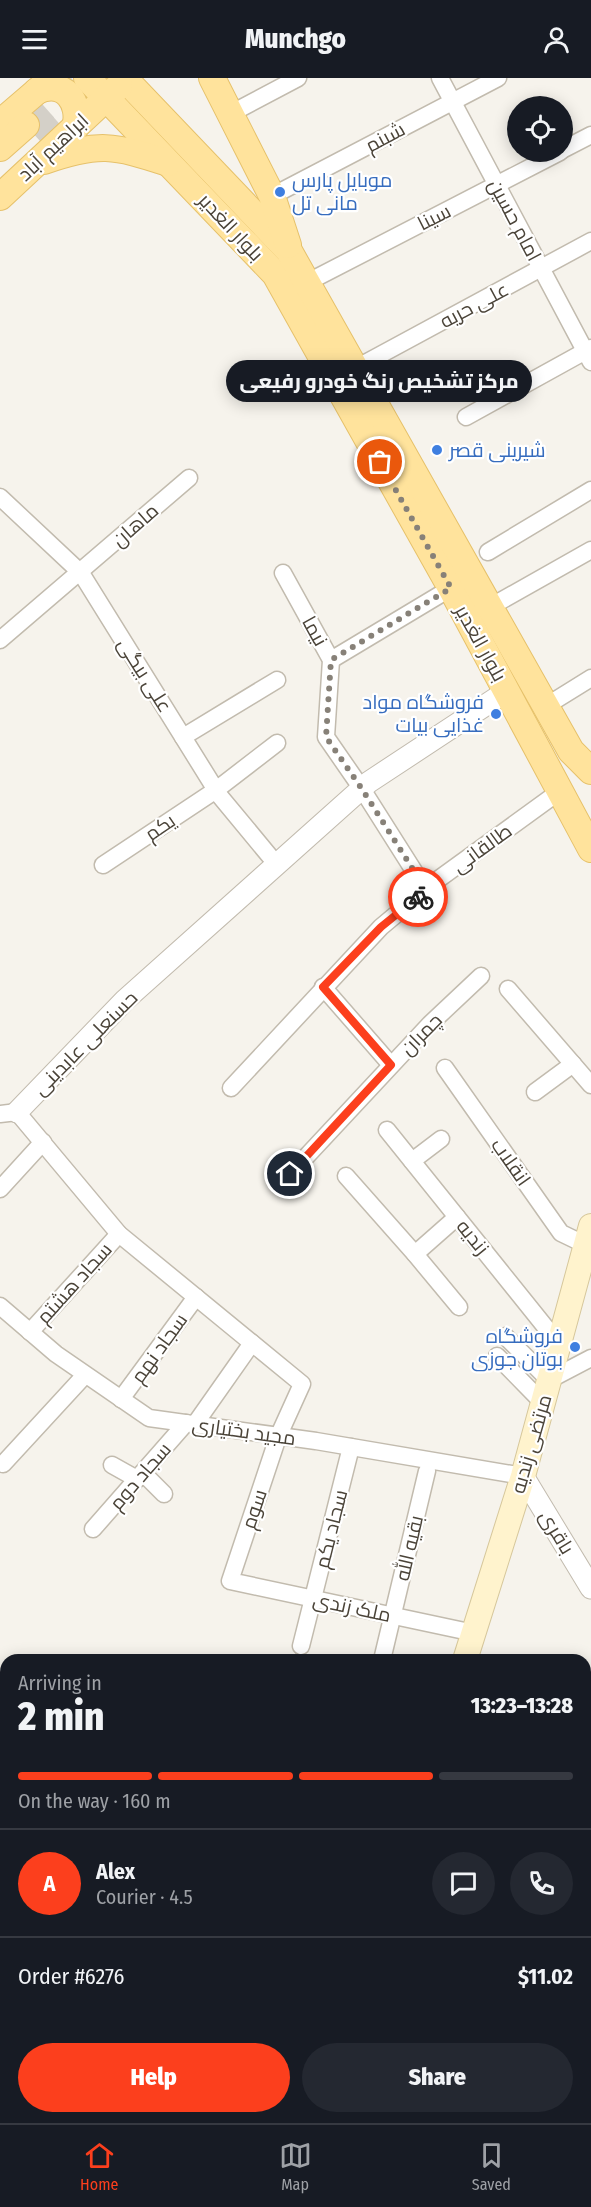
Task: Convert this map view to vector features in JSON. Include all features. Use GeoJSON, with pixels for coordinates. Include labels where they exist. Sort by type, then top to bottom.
{"type":"FeatureCollection","features":[{"type":"Feature","properties":{"kind":"main road","name":"بلوار الغدیر"},"geometry":{"type":"LineString","coordinates":[[87,78],[275,274],[451,588],[591,849]]}},
{"type":"Feature","properties":{"kind":"main road"},"geometry":{"type":"LineString","coordinates":[[213,78],[272,196],[290,250]]}},
{"type":"Feature","properties":{"kind":"main road","name":"بلوار الغدیر"},"geometry":{"type":"LineString","coordinates":[[126,79],[290,250],[571,751],[591,771]]}},
{"type":"Feature","properties":{"kind":"main road","name":"ابراهیم آباد"},"geometry":{"type":"LineString","coordinates":[[0,148],[34,144],[75,128],[126,79]]}},
{"type":"Feature","properties":{"kind":"main road"},"geometry":{"type":"LineString","coordinates":[[0,123],[45,85],[68,92],[78,113],[75,128]]}},
{"type":"Feature","properties":{"kind":"main road","name":"ابراهیم آباد"},"geometry":{"type":"LineString","coordinates":[[0,176],[34,144]]}},
{"type":"Feature","properties":{"kind":"main road","name":"ابراهیم آباد"},"geometry":{"type":"LineString","coordinates":[[0,197],[34,144]]}},
{"type":"Feature","properties":{"kind":"main road"},"geometry":{"type":"LineString","coordinates":[[34,144],[79,149],[101,147],[126,149],[172,165]]}},
{"type":"Feature","properties":{"kind":"main road","name":"مرتضی زندیه"},"geometry":{"type":"LineString","coordinates":[[467,1654],[523,1476],[588,1236]]}},
{"type":"Feature","properties":{"kind":"street"},"geometry":{"type":"LineString","coordinates":[[230,114],[298,78]]}},
{"type":"Feature","properties":{"kind":"street","name":"امام حسین"},"geometry":{"type":"LineString","coordinates":[[440,78],[589,354]]}},
{"type":"Feature","properties":{"kind":"street","name":"شبنم"},"geometry":{"type":"LineString","coordinates":[[272,196],[498,78]]}},
{"type":"Feature","properties":{"kind":"street","name":"سینا"},"geometry":{"type":"LineString","coordinates":[[573,145],[591,135]]}},
{"type":"Feature","properties":{"kind":"street","name":"سینا"},"geometry":{"type":"LineString","coordinates":[[308,282],[540,162]]}},
{"type":"Feature","properties":{"kind":"street","name":"علی حریه"},"geometry":{"type":"LineString","coordinates":[[356,368],[591,241]]}},
{"type":"Feature","properties":{"kind":"street"},"geometry":{"type":"LineString","coordinates":[[466,417],[589,354]]}},
{"type":"Feature","properties":{"kind":"street","name":"ماهان"},"geometry":{"type":"LineString","coordinates":[[0,640],[81,573],[189,478]]}},
{"type":"Feature","properties":{"kind":"street"},"geometry":{"type":"LineString","coordinates":[[488,552],[591,490]]}},
{"type":"Feature","properties":{"kind":"street","name":"علی بیگی"},"geometry":{"type":"LineString","coordinates":[[0,497],[81,573],[216,789],[277,865]]}},
{"type":"Feature","properties":{"kind":"street"},"geometry":{"type":"LineString","coordinates":[[490,608],[591,550]]}},
{"type":"Feature","properties":{"kind":"street","name":"نیما"},"geometry":{"type":"LineString","coordinates":[[283,573],[331,660],[326,737],[426,890]]}},
{"type":"Feature","properties":{"kind":"street"},"geometry":{"type":"LineString","coordinates":[[331,660],[451,588]]}},
{"type":"Feature","properties":{"kind":"street"},"geometry":{"type":"LineString","coordinates":[[546,706],[591,678]]}},
{"type":"Feature","properties":{"kind":"street"},"geometry":{"type":"LineString","coordinates":[[183,737],[277,680]]}},
{"type":"Feature","properties":{"kind":"street","name":"حسنعلی عابدینی"},"geometry":{"type":"LineString","coordinates":[[278,1437],[302,1384],[119,1234],[44,1142],[8,1113],[125,1000],[362,789],[507,691]]}},
{"type":"Feature","properties":{"kind":"street","name":"یکم"},"geometry":{"type":"LineString","coordinates":[[103,865],[216,789],[277,743]]}},
{"type":"Feature","properties":{"kind":"street","name":"طالقانی"},"geometry":{"type":"LineString","coordinates":[[231,1088],[381,927],[426,890],[560,791]]}},
{"type":"Feature","properties":{"kind":"street","name":"چمران"},"geometry":{"type":"LineString","coordinates":[[290,1174],[391,1065],[481,976]]}},
{"type":"Feature","properties":{"kind":"street"},"geometry":{"type":"LineString","coordinates":[[323,987],[391,1065]]}},
{"type":"Feature","properties":{"kind":"street"},"geometry":{"type":"LineString","coordinates":[[508,989],[591,1085]]}},
{"type":"Feature","properties":{"kind":"street"},"geometry":{"type":"LineString","coordinates":[[535,1092],[573,1064]]}},
{"type":"Feature","properties":{"kind":"street","name":"انقلاب"},"geometry":{"type":"LineString","coordinates":[[444,1068],[561,1233],[588,1236]]}},
{"type":"Feature","properties":{"kind":"street","name":"زندیه"},"geometry":{"type":"LineString","coordinates":[[387,1130],[559,1344]]}},
{"type":"Feature","properties":{"kind":"street"},"geometry":{"type":"LineString","coordinates":[[412,1161],[441,1139]]}},
{"type":"Feature","properties":{"kind":"street"},"geometry":{"type":"LineString","coordinates":[[0,1189],[44,1142]]}},
{"type":"Feature","properties":{"kind":"street"},"geometry":{"type":"LineString","coordinates":[[346,1176],[459,1307]]}},
{"type":"Feature","properties":{"kind":"street"},"geometry":{"type":"LineString","coordinates":[[415,1254],[457,1217]]}},
{"type":"Feature","properties":{"kind":"street","name":"سجاد هشتم"},"geometry":{"type":"LineString","coordinates":[[30,1332],[119,1234]]}},
{"type":"Feature","properties":{"kind":"street","name":"سجاد نهم"},"geometry":{"type":"LineString","coordinates":[[121,1399],[196,1297]]}},
{"type":"Feature","properties":{"kind":"street","name":"مجید بختیاری"},"geometry":{"type":"LineString","coordinates":[[4,1317],[30,1332],[86,1375],[149,1418],[351,1447],[523,1476]]}},
{"type":"Feature","properties":{"kind":"street"},"geometry":{"type":"LineString","coordinates":[[505,1336],[546,1392]]}},
{"type":"Feature","properties":{"kind":"street","name":"سجاد دوم"},"geometry":{"type":"LineString","coordinates":[[93,1529],[191,1423],[252,1343]]}},
{"type":"Feature","properties":{"kind":"street"},"geometry":{"type":"LineString","coordinates":[[497,1356],[546,1392]]}},
{"type":"Feature","properties":{"kind":"street"},"geometry":{"type":"LineString","coordinates":[[546,1392],[591,1358]]}},
{"type":"Feature","properties":{"kind":"street"},"geometry":{"type":"LineString","coordinates":[[3,1464],[86,1375]]}},
{"type":"Feature","properties":{"kind":"street","name":"سوم"},"geometry":{"type":"LineString","coordinates":[[230,1581],[278,1437]]}},
{"type":"Feature","properties":{"kind":"street","name":"سجاد یکم"},"geometry":{"type":"LineString","coordinates":[[301,1646],[351,1447]]}},
{"type":"Feature","properties":{"kind":"street"},"geometry":{"type":"LineString","coordinates":[[112,1465],[140,1476],[164,1494]]}},
{"type":"Feature","properties":{"kind":"street","name":"بقیه الله"},"geometry":{"type":"LineString","coordinates":[[384,1654],[427,1471]]}},
{"type":"Feature","properties":{"kind":"street","name":"باقری"},"geometry":{"type":"LineString","coordinates":[[523,1476],[591,1588]]}},
{"type":"Feature","properties":{"kind":"street","name":"ملک زندی"},"geometry":{"type":"LineString","coordinates":[[230,1581],[474,1633]]}},
{"type":"Feature","properties":{"kind":"tunnel"},"geometry":{"type":"LineString","coordinates":[[26,125],[79,78]]}},
{"type":"Feature","properties":{"kind":"tunnel"},"geometry":{"type":"LineString","coordinates":[[40,141],[89,97]]}},
{"type":"Feature","properties":{"kind":"way so far"},"geometry":{"type":"LineString","coordinates":[[380,462],[451,588],[331,660],[326,737],[426,890],[418,897]]}},
{"type":"Feature","properties":{"kind":"place","name":"موبایل پارس مانی تل"},"geometry":{"type":"Point","coordinates":[280,192]}},
{"type":"Feature","properties":{"kind":"place","name":"شیرینی قصر"},"geometry":{"type":"Point","coordinates":[437,450]}},
{"type":"Feature","properties":{"kind":"place","name":"مرکز تشخیص رنگ خودرو رفیعی"},"geometry":{"type":"Point","coordinates":[380,462]}},
{"type":"Feature","properties":{"kind":"place","name":"فروشگاه مواد غذایی بیات"},"geometry":{"type":"Point","coordinates":[496,714]}},
{"type":"Feature","properties":{"kind":"place","name":"فروشگاه بوتان جوزی"},"geometry":{"type":"Point","coordinates":[575,1347]}},
{"type":"Feature","properties":{"kind":"route"},"geometry":{"type":"LineString","coordinates":[[290,1174],[391,1065],[323,987],[381,927],[418,897]]}}]}
